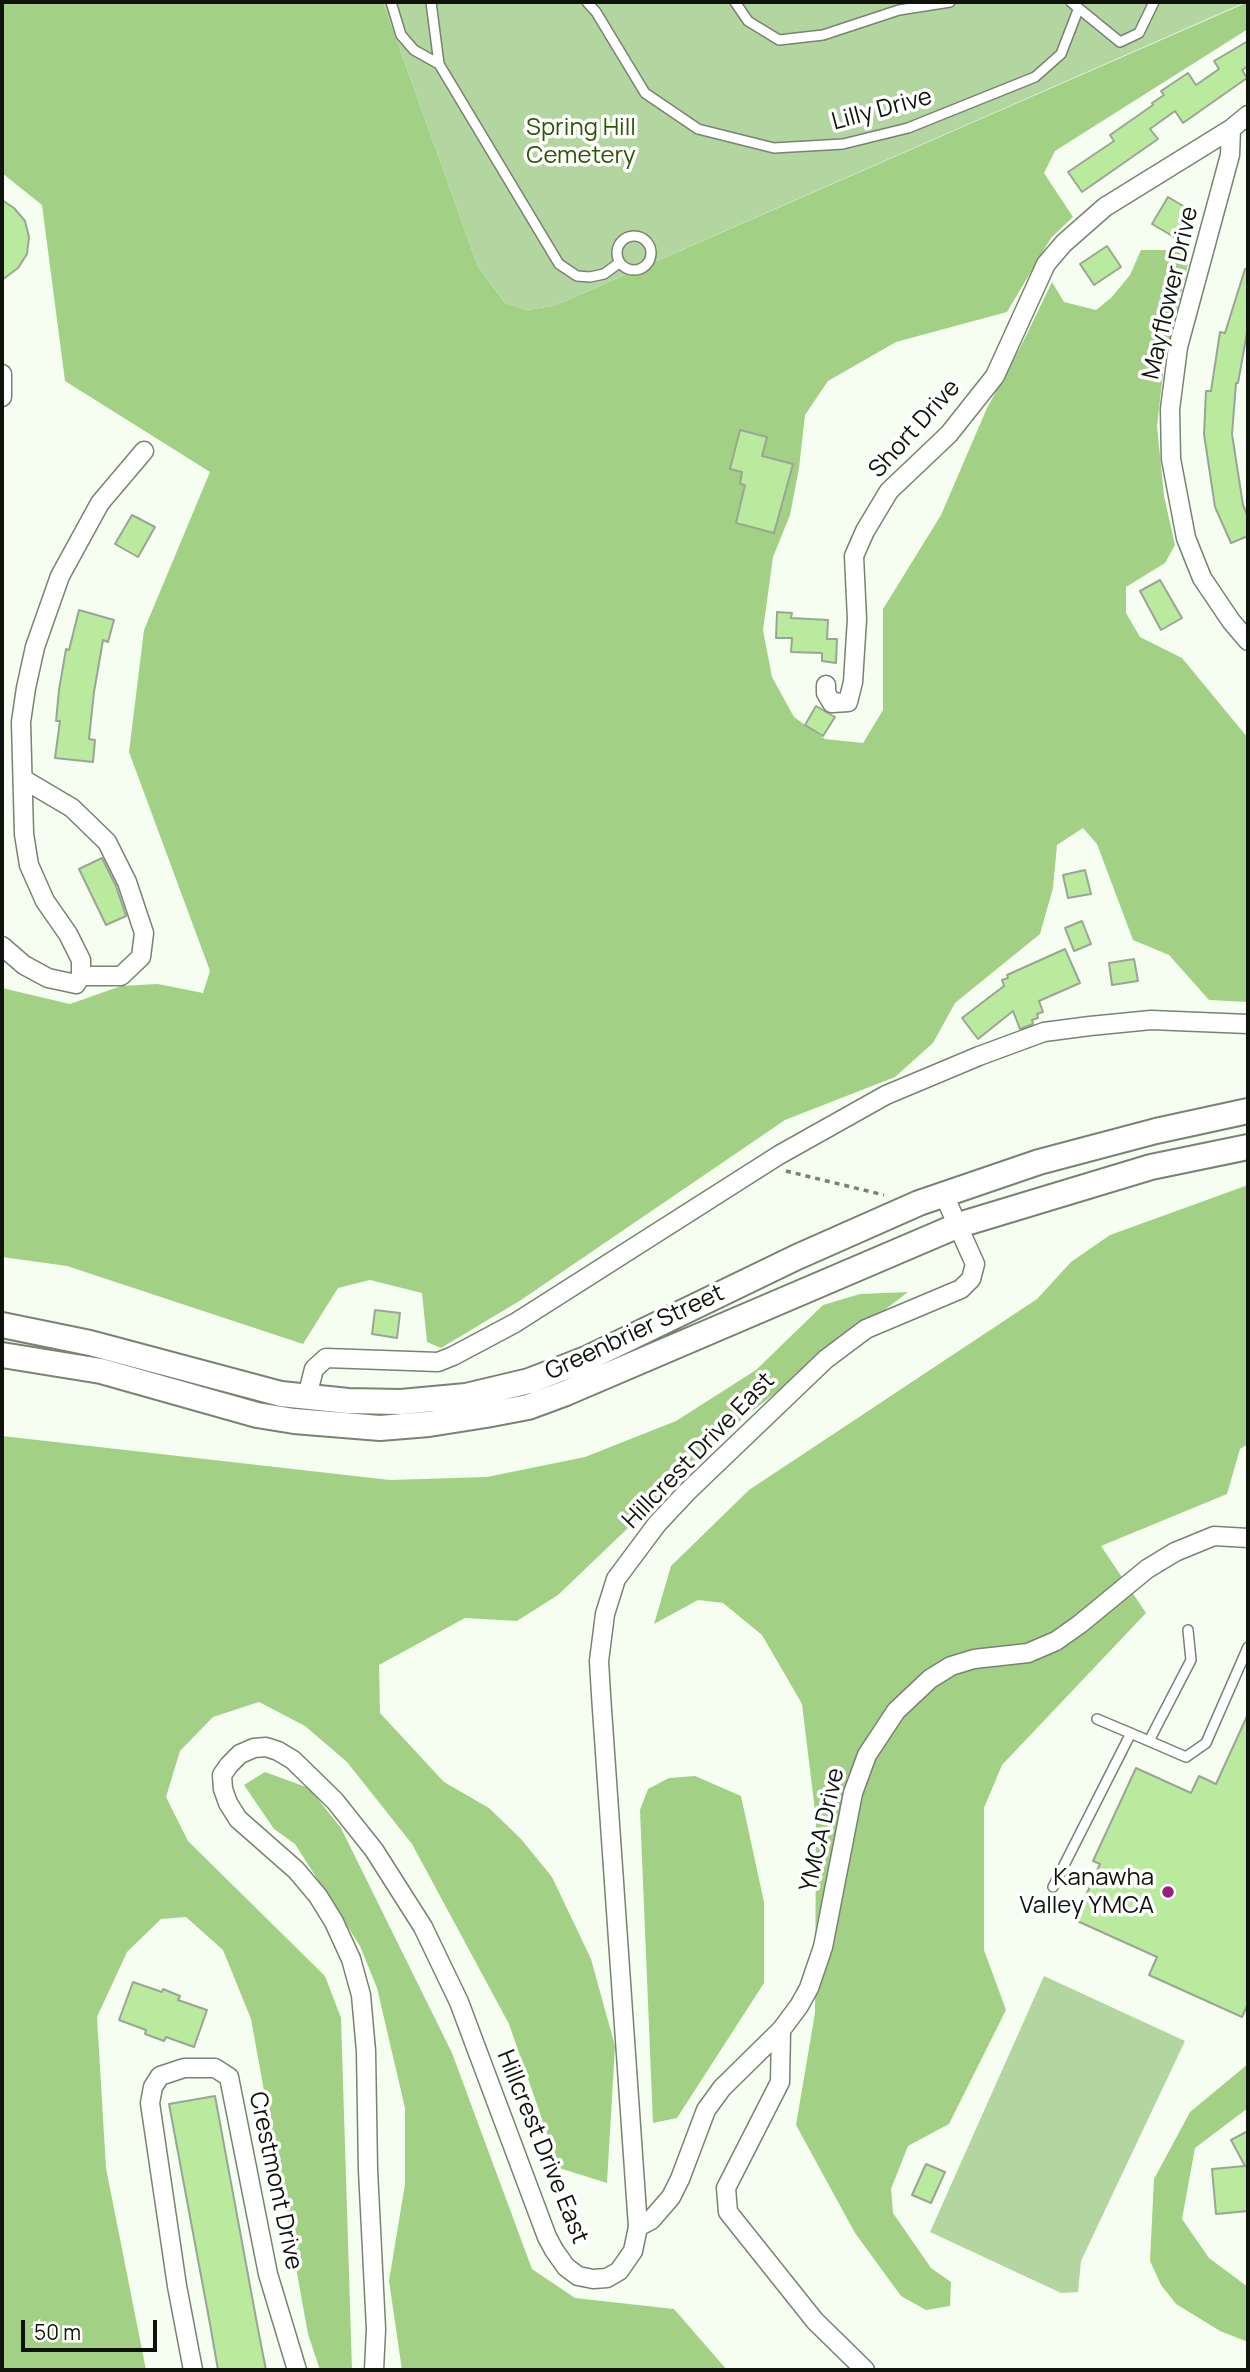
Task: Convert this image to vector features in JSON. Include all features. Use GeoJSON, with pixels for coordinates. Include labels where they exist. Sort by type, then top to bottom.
{"type":"FeatureCollection","features":[{"type":"Feature","properties":{"kind":"main road","name":"Greenbrier Street"},"geometry":{"type":"LineString","coordinates":[[2,1325],[90,1343],[281,1394],[374,1401],[466,1396],[529,1381],[586,1359],[797,1256],[919,1203],[1039,1162],[1156,1131],[1248,1111]]}},
{"type":"Feature","properties":{"kind":"main road","name":"Greenbrier Street"},"geometry":{"type":"LineString","coordinates":[[2,1355],[101,1371],[257,1415],[294,1421],[380,1428],[429,1424],[528,1407],[565,1394],[959,1225],[1150,1167],[1248,1147]]}},
{"type":"Feature","properties":{"kind":"street"},"geometry":{"type":"LineString","coordinates":[[1231,129],[1248,115]]}},
{"type":"Feature","properties":{"kind":"street","name":"Mayflower Drive"},"geometry":{"type":"LineString","coordinates":[[1231,129],[1230,155],[1178,346],[1170,409],[1171,459],[1186,538],[1202,578],[1248,641]]}},
{"type":"Feature","properties":{"kind":"street","name":"Short Drive"},"geometry":{"type":"LineString","coordinates":[[826,685],[826,693],[832,703],[848,702],[853,682],[857,619],[854,556],[865,531],[889,491],[949,434],[995,376],[1046,264],[1063,243],[1105,207],[1231,129]]}},
{"type":"Feature","properties":{"kind":"street"},"geometry":{"type":"LineString","coordinates":[[2,374],[2,397]]}},
{"type":"Feature","properties":{"kind":"street"},"geometry":{"type":"LineString","coordinates":[[2,946],[24,965],[48,978],[76,984],[81,976],[81,960],[68,934],[45,901],[30,865],[24,834],[21,722],[35,647],[60,576],[100,503],[144,452]]}},
{"type":"Feature","properties":{"kind":"street"},"geometry":{"type":"LineString","coordinates":[[23,779],[72,808],[107,842],[127,882],[144,933],[141,957],[121,976],[81,976]]}},
{"type":"Feature","properties":{"kind":"street"},"geometry":{"type":"LineString","coordinates":[[307,1396],[314,1369],[326,1358],[439,1362],[453,1356],[515,1323],[763,1165],[886,1095],[1044,1032],[1151,1020],[1248,1024]]}},
{"type":"Feature","properties":{"kind":"street","name":"Hillcrest Drive East"},"geometry":{"type":"LineString","coordinates":[[374,2370],[376,2329],[368,2170],[366,2051],[361,1996],[351,1959],[334,1922],[318,1896],[296,1870],[238,1819],[228,1803],[222,1775],[240,1754],[254,1748],[266,1747],[293,1760],[335,1801],[374,1850],[423,1927],[459,2002],[547,2237],[566,2267],[579,2276],[607,2278],[619,2271],[633,2251],[638,2227],[599,1661],[605,1614],[616,1579],[657,1524],[826,1359],[866,1329],[961,1289],[971,1279],[975,1264],[944,1195]]}},
{"type":"Feature","properties":{"kind":"street","name":"YMCA Drive"},"geometry":{"type":"LineString","coordinates":[[638,2227],[651,2221],[671,2197],[706,2110],[716,2095],[781,2030],[809,1987],[823,1947],[853,1793],[860,1772],[879,1735],[907,1699],[930,1679],[951,1666],[974,1659],[1028,1653],[1056,1641],[1147,1569],[1199,1540],[1214,1535],[1248,1538]]}},
{"type":"Feature","properties":{"kind":"street"},"geometry":{"type":"LineString","coordinates":[[781,2030],[780,2082],[726,2188],[729,2212],[815,2321],[865,2370]]}},
{"type":"Feature","properties":{"kind":"street","name":"Crestmont Drive"},"geometry":{"type":"LineString","coordinates":[[193,2370],[177,2286],[150,2103],[153,2087],[160,2076],[184,2068],[215,2068],[229,2077],[268,2274],[297,2370]]}},
{"type":"Feature","properties":{"kind":"lane"},"geometry":{"type":"LineString","coordinates":[[391,2],[401,34],[414,50],[439,64]]}},
{"type":"Feature","properties":{"kind":"lane"},"geometry":{"type":"LineString","coordinates":[[431,2],[439,64],[559,264],[578,276],[590,277],[604,274],[620,264]]}},
{"type":"Feature","properties":{"kind":"lane","name":"Lilly Drive"},"geometry":{"type":"LineString","coordinates":[[587,2],[596,12],[645,93],[698,130],[774,148],[844,144],[908,128],[1035,77],[1061,54],[1078,10]]}},
{"type":"Feature","properties":{"kind":"lane"},"geometry":{"type":"LineString","coordinates":[[735,2],[748,22],[779,40],[823,35],[899,10],[950,2]]}},
{"type":"Feature","properties":{"kind":"lane"},"geometry":{"type":"LineString","coordinates":[[1071,2],[1120,42],[1139,33],[1154,2]]}},
{"type":"Feature","properties":{"kind":"lane"},"geometry":{"type":"LineString","coordinates":[[637,236],[648,243],[651,257],[644,268],[631,271],[620,264],[616,250],[624,239],[637,236]]}},
{"type":"Feature","properties":{"kind":"lane"},"geometry":{"type":"LineString","coordinates":[[1149,1741],[1191,1660],[1188,1630]]}},
{"type":"Feature","properties":{"kind":"lane"},"geometry":{"type":"LineString","coordinates":[[1097,1719],[1186,1757],[1206,1743],[1248,1647]]}},
{"type":"Feature","properties":{"kind":"lane"},"geometry":{"type":"LineString","coordinates":[[1053,1887],[1131,1733]]}},
{"type":"Feature","properties":{"kind":"path"},"geometry":{"type":"LineString","coordinates":[[763,1165],[919,1203]]}},
{"type":"Feature","properties":{"kind":"green space"},"geometry":{"type":"Polygon","coordinates":[[[2,2],[383,2],[478,267],[506,304],[526,310],[554,306],[1248,2],[1248,29],[1055,151],[1044,173],[1073,217],[1051,238],[1007,312],[896,342],[828,381],[805,415],[790,515],[773,557],[763,630],[772,677],[794,717],[825,739],[863,743],[883,710],[883,609],[941,515],[987,408],[1052,282],[1064,302],[1096,310],[1111,298],[1130,275],[1141,250],[1175,250],[1189,260],[1164,365],[1157,426],[1164,496],[1175,545],[1165,563],[1126,587],[1126,613],[1140,637],[1182,658],[1248,738],[1248,1002],[1209,1000],[1169,955],[1133,940],[1097,844],[1083,828],[1057,845],[1053,888],[1040,934],[955,1003],[933,1043],[895,1077],[785,1120],[521,1300],[441,1348],[427,1342],[422,1293],[370,1280],[338,1288],[303,1344],[67,1266],[2,1257],[2,988],[70,1004],[121,986],[158,984],[203,993],[210,971],[129,752],[144,630],[210,472],[65,381],[42,205],[2,173],[2,2]]]}},
{"type":"Feature","properties":{"kind":"green space","name":"Spring Hill Cemetery"},"geometry":{"type":"Polygon","coordinates":[[[383,2],[1246,2],[554,306],[526,310],[507,305],[478,267],[383,2]]]}},
{"type":"Feature","properties":{"kind":"green space"},"geometry":{"type":"Polygon","coordinates":[[[1248,1185],[1248,1444],[1240,1449],[1227,1494],[1101,1546],[1146,1613],[1002,1765],[984,1808],[984,1950],[1006,2010],[949,2124],[908,2146],[891,2189],[893,2213],[931,2268],[951,2282],[950,2306],[926,2310],[901,2296],[855,2233],[796,2125],[815,2013],[816,1819],[802,1704],[762,1635],[723,1603],[698,1600],[654,1624],[671,1566],[749,1490],[1037,1299],[1071,1262],[1110,1235],[1248,1185]]]}},
{"type":"Feature","properties":{"kind":"green space"},"geometry":{"type":"Polygon","coordinates":[[[908,1292],[743,1418],[558,1595],[517,1621],[465,1618],[379,1665],[380,1713],[444,1782],[489,1808],[521,1839],[552,1877],[591,1959],[615,2046],[607,2183],[559,2168],[509,2024],[412,1844],[347,1762],[305,1726],[259,1702],[213,1717],[180,1751],[166,1797],[188,1841],[325,1976],[341,2018],[352,2370],[320,2370],[308,2334],[251,2019],[223,1950],[186,1917],[161,1919],[127,1952],[97,2017],[106,2168],[146,2370],[2,2370],[2,1436],[390,1480],[487,1477],[585,1457],[676,1421],[756,1370],[823,1305],[860,1294],[908,1292]]]}},
{"type":"Feature","properties":{"kind":"green space"},"geometry":{"type":"Polygon","coordinates":[[[265,1772],[309,1788],[341,1828],[452,2053],[532,2269],[575,2298],[674,2309],[727,2370],[402,2370],[389,2281],[405,2184],[405,2108],[377,1988],[360,1946],[295,1844],[274,1829],[244,1785],[265,1772]]]}},
{"type":"Feature","properties":{"kind":"green space"},"geometry":{"type":"Polygon","coordinates":[[[695,1776],[741,1796],[764,1902],[764,1983],[677,2118],[653,2123],[640,1810],[648,1789],[669,1778],[695,1776]]]}},
{"type":"Feature","properties":{"kind":"green space"},"geometry":{"type":"Polygon","coordinates":[[[1044,1976],[1185,2041],[1081,2261],[1078,2292],[1061,2293],[930,2232],[1044,1976]]]}},
{"type":"Feature","properties":{"kind":"green space"},"geometry":{"type":"Polygon","coordinates":[[[1248,2064],[1248,2108],[1195,2148],[1182,2219],[1209,2258],[1248,2287],[1248,2342],[1220,2331],[1176,2304],[1161,2285],[1150,2261],[1154,2179],[1190,2112],[1248,2064]]]}},
{"type":"Feature","properties":{"kind":"building"},"geometry":{"type":"Polygon","coordinates":[[[1248,41],[1248,66],[1242,70],[1247,78],[1183,123],[1175,111],[1150,129],[1158,139],[1082,192],[1068,172],[1114,141],[1110,135],[1153,105],[1152,103],[1164,95],[1161,91],[1188,73],[1196,85],[1219,69],[1214,61],[1248,41]]]}},
{"type":"Feature","properties":{"kind":"building"},"geometry":{"type":"Polygon","coordinates":[[[1168,197],[1190,210],[1174,237],[1152,224],[1168,197]]]}},
{"type":"Feature","properties":{"kind":"building"},"geometry":{"type":"Polygon","coordinates":[[[2,200],[14,208],[25,221],[29,237],[27,254],[18,268],[2,280],[2,200]]]}},
{"type":"Feature","properties":{"kind":"building"},"geometry":{"type":"Polygon","coordinates":[[[1107,246],[1121,267],[1094,285],[1080,264],[1107,246]]]}},
{"type":"Feature","properties":{"kind":"building"},"geometry":{"type":"Polygon","coordinates":[[[1245,269],[1248,269],[1248,327],[1236,383],[1232,434],[1243,505],[1248,517],[1248,536],[1231,543],[1215,507],[1204,434],[1206,391],[1211,391],[1220,332],[1225,333],[1245,269]]]}},
{"type":"Feature","properties":{"kind":"building"},"geometry":{"type":"Polygon","coordinates":[[[740,430],[767,437],[762,456],[793,464],[774,533],[736,523],[745,485],[740,484],[742,472],[730,469],[740,430]]]}},
{"type":"Feature","properties":{"kind":"building"},"geometry":{"type":"Polygon","coordinates":[[[132,515],[155,527],[138,557],[115,544],[132,515]]]}},
{"type":"Feature","properties":{"kind":"building"},"geometry":{"type":"Polygon","coordinates":[[[1160,580],[1182,618],[1161,630],[1140,591],[1160,580]]]}},
{"type":"Feature","properties":{"kind":"building"},"geometry":{"type":"Polygon","coordinates":[[[79,610],[114,620],[108,642],[103,640],[94,692],[89,739],[95,740],[93,762],[55,758],[60,721],[56,721],[59,690],[66,649],[69,650],[79,610]]]}},
{"type":"Feature","properties":{"kind":"building"},"geometry":{"type":"Polygon","coordinates":[[[777,612],[792,613],[791,618],[828,620],[827,639],[837,639],[836,663],[822,661],[822,653],[791,652],[792,638],[776,638],[777,612]]]}},
{"type":"Feature","properties":{"kind":"building"},"geometry":{"type":"Polygon","coordinates":[[[816,706],[835,717],[823,736],[805,725],[816,706]]]}},
{"type":"Feature","properties":{"kind":"building"},"geometry":{"type":"Polygon","coordinates":[[[102,858],[116,886],[126,916],[106,925],[79,869],[102,858]]]}},
{"type":"Feature","properties":{"kind":"building"},"geometry":{"type":"Polygon","coordinates":[[[1085,870],[1091,894],[1068,898],[1063,875],[1085,870]]]}},
{"type":"Feature","properties":{"kind":"building"},"geometry":{"type":"Polygon","coordinates":[[[1082,921],[1091,944],[1074,951],[1065,928],[1082,921]]]}},
{"type":"Feature","properties":{"kind":"building"},"geometry":{"type":"Polygon","coordinates":[[[1065,949],[1080,983],[1039,1001],[1043,1012],[1032,1020],[1033,1024],[1020,1029],[1013,1011],[978,1039],[962,1018],[1004,986],[1002,980],[1008,978],[1007,975],[1065,949]]]}},
{"type":"Feature","properties":{"kind":"building"},"geometry":{"type":"Polygon","coordinates":[[[1134,959],[1138,981],[1112,985],[1109,963],[1134,959]]]}},
{"type":"Feature","properties":{"kind":"building"},"geometry":{"type":"Polygon","coordinates":[[[375,1310],[400,1313],[397,1338],[372,1334],[375,1310]]]}},
{"type":"Feature","properties":{"kind":"building","name":"Kanawha Valley YMCA"},"geometry":{"type":"Polygon","coordinates":[[[1248,1714],[1248,2004],[1242,2017],[1149,1975],[1157,1957],[1075,1920],[1100,1864],[1093,1861],[1136,1768],[1191,1793],[1199,1776],[1216,1784],[1248,1714]]]}},
{"type":"Feature","properties":{"kind":"building"},"geometry":{"type":"Polygon","coordinates":[[[133,1982],[162,1992],[163,1989],[180,1996],[178,2000],[207,2010],[194,2047],[166,2037],[164,2041],[145,2034],[146,2030],[119,2020],[133,1982]]]}},
{"type":"Feature","properties":{"kind":"building"},"geometry":{"type":"Polygon","coordinates":[[[215,2096],[266,2370],[218,2370],[169,2104],[215,2096]]]}},
{"type":"Feature","properties":{"kind":"building"},"geometry":{"type":"Polygon","coordinates":[[[1248,2131],[1248,2211],[1216,2214],[1212,2169],[1245,2166],[1231,2140],[1248,2131]]]}},
{"type":"Feature","properties":{"kind":"building"},"geometry":{"type":"Polygon","coordinates":[[[926,2164],[945,2172],[931,2203],[912,2195],[926,2164]]]}},
{"type":"Feature","properties":{"kind":"place","name":"Kanawha Valley YMCA"},"geometry":{"type":"Point","coordinates":[1168,1892]}}]}
